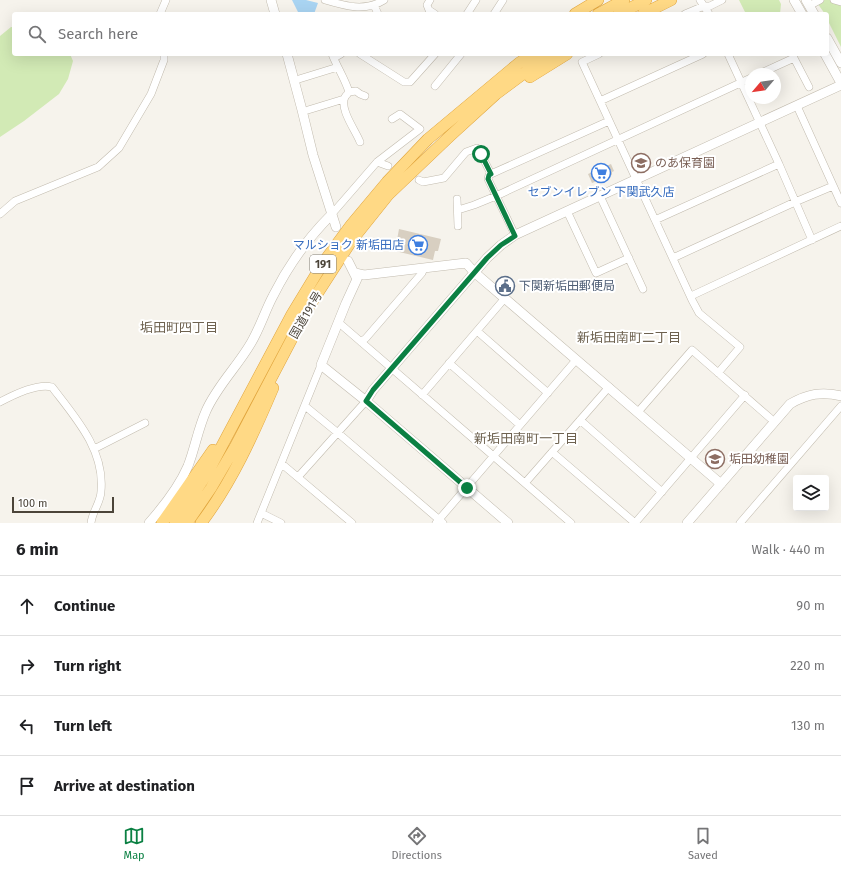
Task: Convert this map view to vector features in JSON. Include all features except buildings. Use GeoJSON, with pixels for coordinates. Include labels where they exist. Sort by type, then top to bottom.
{"type":"FeatureCollection","features":[{"type":"Feature","properties":{"kind":"highway"},"geometry":{"type":"LineString","coordinates":[[579,12],[598,0]]}},
{"type":"Feature","properties":{"kind":"highway"},"geometry":{"type":"LineString","coordinates":[[602,12],[624,0]]}},
{"type":"Feature","properties":{"kind":"highway"},"geometry":{"type":"LineString","coordinates":[[623,12],[646,0]]}},
{"type":"Feature","properties":{"kind":"highway"},"geometry":{"type":"LineString","coordinates":[[647,12],[671,0]]}},
{"type":"Feature","properties":{"kind":"highway"},"geometry":{"type":"LineString","coordinates":[[449,120],[491,78],[519,56]]}},
{"type":"Feature","properties":{"kind":"highway","name":"国道191号"},"geometry":{"type":"LineString","coordinates":[[175,523],[208,472],[292,314],[323,263],[351,225],[387,182],[428,139],[449,120],[519,63],[530,56]]}},
{"type":"Feature","properties":{"kind":"highway","name":"国道191号"},"geometry":{"type":"LineString","coordinates":[[187,523],[211,488],[232,452],[308,308],[352,240],[388,195],[450,136],[496,94],[547,56]]}},
{"type":"Feature","properties":{"kind":"highway"},"geometry":{"type":"LineString","coordinates":[[510,84],[524,80],[564,56]]}},
{"type":"Feature","properties":{"kind":"highway"},"geometry":{"type":"LineString","coordinates":[[201,523],[232,475],[250,443],[308,308]]}},
{"type":"Feature","properties":{"kind":"highway"},"geometry":{"type":"LineString","coordinates":[[162,523],[206,461],[258,377]]}},
{"type":"Feature","properties":{"kind":"street"},"geometry":{"type":"LineString","coordinates":[[161,12],[166,0]]}},
{"type":"Feature","properties":{"kind":"street"},"geometry":{"type":"LineString","coordinates":[[271,0],[274,12]]}},
{"type":"Feature","properties":{"kind":"street"},"geometry":{"type":"LineString","coordinates":[[325,0],[345,6],[357,7],[374,5],[384,0]]}},
{"type":"Feature","properties":{"kind":"street"},"geometry":{"type":"LineString","coordinates":[[430,0],[427,5],[429,10],[432,12]]}},
{"type":"Feature","properties":{"kind":"street"},"geometry":{"type":"LineString","coordinates":[[468,12],[476,0]]}},
{"type":"Feature","properties":{"kind":"street"},"geometry":{"type":"LineString","coordinates":[[495,12],[503,0]]}},
{"type":"Feature","properties":{"kind":"street"},"geometry":{"type":"LineString","coordinates":[[702,3],[710,6],[722,0]]}},
{"type":"Feature","properties":{"kind":"street"},"geometry":{"type":"LineString","coordinates":[[794,0],[801,12]]}},
{"type":"Feature","properties":{"kind":"street"},"geometry":{"type":"LineString","coordinates":[[809,7],[820,0]]}},
{"type":"Feature","properties":{"kind":"street"},"geometry":{"type":"LineString","coordinates":[[834,0],[841,2]]}},
{"type":"Feature","properties":{"kind":"street"},"geometry":{"type":"LineString","coordinates":[[688,12],[702,3]]}},
{"type":"Feature","properties":{"kind":"street"},"geometry":{"type":"LineString","coordinates":[[702,3],[708,12]]}},
{"type":"Feature","properties":{"kind":"street"},"geometry":{"type":"LineString","coordinates":[[374,5],[377,12]]}},
{"type":"Feature","properties":{"kind":"street"},"geometry":{"type":"LineString","coordinates":[[343,12],[345,6]]}},
{"type":"Feature","properties":{"kind":"street"},"geometry":{"type":"LineString","coordinates":[[829,42],[841,63]]}},
{"type":"Feature","properties":{"kind":"street"},"geometry":{"type":"LineString","coordinates":[[0,214],[15,201],[98,168],[119,148],[151,94],[164,60],[164,56]]}},
{"type":"Feature","properties":{"kind":"street"},"geometry":{"type":"LineString","coordinates":[[288,56],[312,155],[336,227]]}},
{"type":"Feature","properties":{"kind":"street"},"geometry":{"type":"LineString","coordinates":[[333,56],[336,68],[347,84],[349,92]]}},
{"type":"Feature","properties":{"kind":"street"},"geometry":{"type":"LineString","coordinates":[[363,56],[404,82],[410,82],[430,56]]}},
{"type":"Feature","properties":{"kind":"street"},"geometry":{"type":"LineString","coordinates":[[435,86],[459,56]]}},
{"type":"Feature","properties":{"kind":"street"},"geometry":{"type":"LineString","coordinates":[[595,56],[582,62],[699,313],[740,347],[718,373]]}},
{"type":"Feature","properties":{"kind":"street"},"geometry":{"type":"LineString","coordinates":[[600,101],[699,56]]}},
{"type":"Feature","properties":{"kind":"street"},"geometry":{"type":"LineString","coordinates":[[729,56],[812,240]]}},
{"type":"Feature","properties":{"kind":"street"},"geometry":{"type":"LineString","coordinates":[[298,477],[366,401],[373,390],[474,272],[497,248],[515,236],[567,211],[797,106],[841,84],[826,56]]}},
{"type":"Feature","properties":{"kind":"street"},"geometry":{"type":"LineString","coordinates":[[772,68],[794,58],[809,87]]}},
{"type":"Feature","properties":{"kind":"street"},"geometry":{"type":"LineString","coordinates":[[299,79],[336,68]]}},
{"type":"Feature","properties":{"kind":"street"},"geometry":{"type":"LineString","coordinates":[[458,210],[496,196],[745,81]]}},
{"type":"Feature","properties":{"kind":"street"},"geometry":{"type":"LineString","coordinates":[[360,142],[353,131],[344,106],[344,99],[349,92],[356,91],[365,96]]}},
{"type":"Feature","properties":{"kind":"street"},"geometry":{"type":"LineString","coordinates":[[308,110],[344,99]]}},
{"type":"Feature","properties":{"kind":"street"},"geometry":{"type":"LineString","coordinates":[[797,106],[841,203]]}},
{"type":"Feature","properties":{"kind":"street"},"geometry":{"type":"LineString","coordinates":[[149,523],[165,504],[179,483],[190,460],[206,410],[218,389],[239,362],[252,341],[273,296],[303,247],[377,162],[420,129],[400,114],[392,119]]}},
{"type":"Feature","properties":{"kind":"street"},"geometry":{"type":"LineString","coordinates":[[515,236],[488,179],[489,175],[609,121]]}},
{"type":"Feature","properties":{"kind":"street"},"geometry":{"type":"LineString","coordinates":[[419,180],[423,182],[444,178],[466,152],[477,148],[491,174]]}},
{"type":"Feature","properties":{"kind":"street"},"geometry":{"type":"LineString","coordinates":[[377,162],[388,166]]}},
{"type":"Feature","properties":{"kind":"street"},"geometry":{"type":"LineString","coordinates":[[655,220],[778,164]]}},
{"type":"Feature","properties":{"kind":"street"},"geometry":{"type":"LineString","coordinates":[[673,258],[833,186]]}},
{"type":"Feature","properties":{"kind":"street"},"geometry":{"type":"LineString","coordinates":[[600,196],[643,289]]}},
{"type":"Feature","properties":{"kind":"street"},"geometry":{"type":"LineString","coordinates":[[457,199],[458,226]]}},
{"type":"Feature","properties":{"kind":"street"},"geometry":{"type":"LineString","coordinates":[[567,211],[596,273],[629,258]]}},
{"type":"Feature","properties":{"kind":"street"},"geometry":{"type":"LineString","coordinates":[[691,296],[841,226]]}},
{"type":"Feature","properties":{"kind":"street"},"geometry":{"type":"LineString","coordinates":[[256,523],[282,464],[338,322],[355,285],[357,279],[348,261]]}},
{"type":"Feature","properties":{"kind":"street"},"geometry":{"type":"LineString","coordinates":[[355,273],[364,275],[466,263],[474,272],[721,484]]}},
{"type":"Feature","properties":{"kind":"street"},"geometry":{"type":"LineString","coordinates":[[361,342],[422,273],[424,268]]}},
{"type":"Feature","properties":{"kind":"street"},"geometry":{"type":"LineString","coordinates":[[422,395],[505,298]]}},
{"type":"Feature","properties":{"kind":"street"},"geometry":{"type":"LineString","coordinates":[[338,322],[571,523]]}},
{"type":"Feature","properties":{"kind":"street"},"geometry":{"type":"LineString","coordinates":[[477,331],[548,393]]}},
{"type":"Feature","properties":{"kind":"street"},"geometry":{"type":"LineString","coordinates":[[638,412],[692,350],[770,418]]}},
{"type":"Feature","properties":{"kind":"street"},"geometry":{"type":"LineString","coordinates":[[305,406],[439,522],[493,456],[576,360]]}},
{"type":"Feature","properties":{"kind":"street"},"geometry":{"type":"LineString","coordinates":[[449,363],[520,425]]}},
{"type":"Feature","properties":{"kind":"street"},"geometry":{"type":"LineString","coordinates":[[321,365],[366,401],[508,523]]}},
{"type":"Feature","properties":{"kind":"street"},"geometry":{"type":"LineString","coordinates":[[0,402],[14,395],[45,385],[52,387],[84,428],[94,449],[99,467],[102,492],[91,523]]}},
{"type":"Feature","properties":{"kind":"street"},"geometry":{"type":"LineString","coordinates":[[525,483],[609,388]]}},
{"type":"Feature","properties":{"kind":"street"},"geometry":{"type":"LineString","coordinates":[[687,523],[790,404],[803,397],[814,394],[841,396]]}},
{"type":"Feature","properties":{"kind":"street"},"geometry":{"type":"LineString","coordinates":[[552,452],[635,523],[745,396]]}},
{"type":"Feature","properties":{"kind":"street"},"geometry":{"type":"LineString","coordinates":[[740,523],[841,406]]}},
{"type":"Feature","properties":{"kind":"street"},"geometry":{"type":"LineString","coordinates":[[580,420],[662,492]]}},
{"type":"Feature","properties":{"kind":"street"},"geometry":{"type":"LineString","coordinates":[[94,449],[145,423]]}},
{"type":"Feature","properties":{"kind":"street"},"geometry":{"type":"LineString","coordinates":[[282,464],[352,523]]}},
{"type":"Feature","properties":{"kind":"street"},"geometry":{"type":"LineString","coordinates":[[261,513],[281,523]]}},
{"type":"Feature","properties":{"kind":"green space"},"geometry":{"type":"Polygon","coordinates":[[[739,0],[779,0],[781,4],[780,12],[745,12],[739,0]]]}},
{"type":"Feature","properties":{"kind":"green space"},"geometry":{"type":"Polygon","coordinates":[[[815,0],[841,0],[841,47],[829,23],[829,12],[824,12],[815,0]]]}},
{"type":"Feature","properties":{"kind":"green space"},"geometry":{"type":"Polygon","coordinates":[[[12,27],[12,56],[71,56],[73,61],[68,79],[59,94],[24,121],[0,137],[0,36],[12,27]]]}},
{"type":"Feature","properties":{"kind":"water"},"geometry":{"type":"Polygon","coordinates":[[[292,0],[306,0],[318,3],[315,12],[298,12],[292,0]]]}},
{"type":"Feature","properties":{"kind":"place","name":"のあ保育園"},"geometry":{"type":"Point","coordinates":[641,163]}},
{"type":"Feature","properties":{"kind":"place","name":"セブンイレブン 下関武久店"},"geometry":{"type":"Point","coordinates":[601,173]}},
{"type":"Feature","properties":{"kind":"place","name":"マルショク 新垢田店"},"geometry":{"type":"Point","coordinates":[418,245]}},
{"type":"Feature","properties":{"kind":"place","name":"下関新垢田郵便局"},"geometry":{"type":"Point","coordinates":[505,286]}},
{"type":"Feature","properties":{"kind":"place","name":"垢田幼稚園"},"geometry":{"type":"Point","coordinates":[715,459]}},
{"type":"Feature","properties":{"kind":"district","name":"垢田町四丁目"},"geometry":{"type":"Point","coordinates":[179,327]}},
{"type":"Feature","properties":{"kind":"district","name":"新垢田南町二丁目"},"geometry":{"type":"Point","coordinates":[629,337]}},
{"type":"Feature","properties":{"kind":"district","name":"新垢田南町一丁目"},"geometry":{"type":"Point","coordinates":[526,438]}},
{"type":"Feature","properties":{"kind":"route"},"geometry":{"type":"LineString","coordinates":[[467,488],[366,401],[373,390],[487,258],[507,240],[515,236],[488,179],[489,175],[491,174],[481,154]]}}]}
